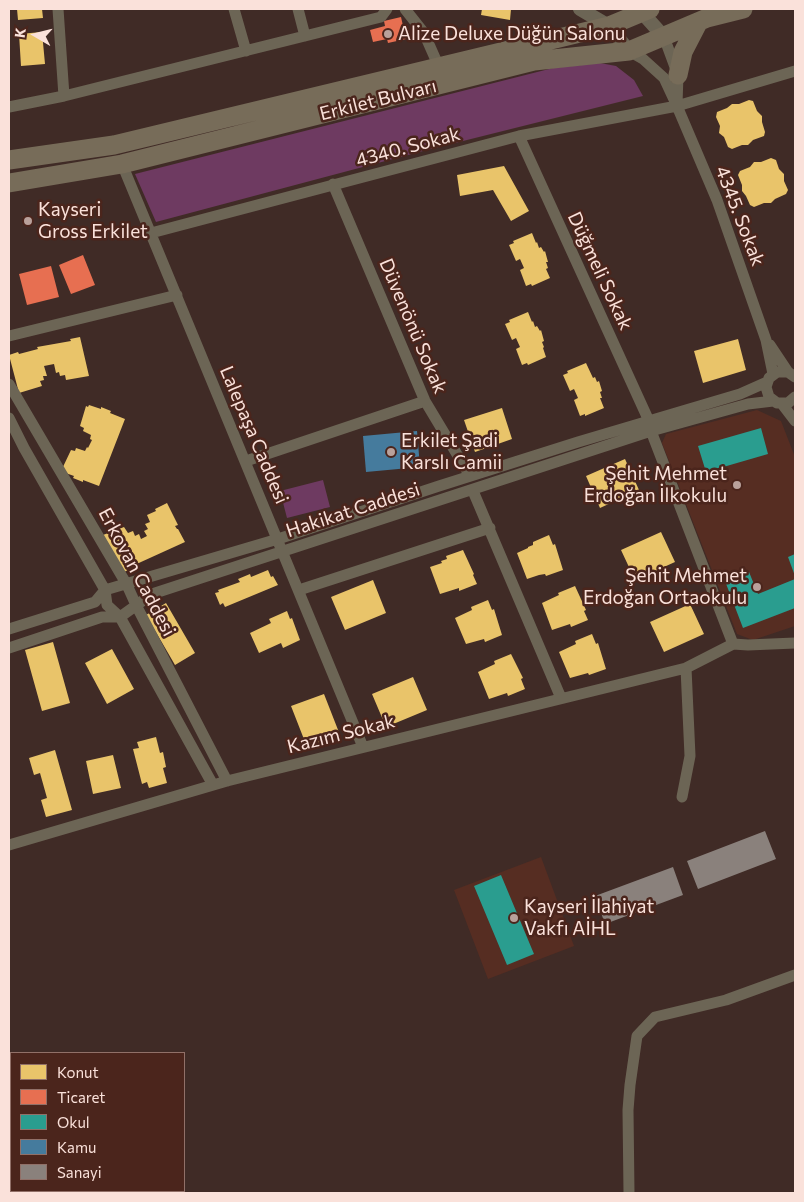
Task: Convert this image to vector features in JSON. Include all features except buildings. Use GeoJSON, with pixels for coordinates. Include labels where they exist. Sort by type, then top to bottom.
{"type":"FeatureCollection","features":[{"type":"Feature","properties":{"kind":"main road","name":"Erkilet Bulvarı"},"geometry":{"type":"LineString","coordinates":[[9,160],[114,145],[609,26],[644,9]]}},
{"type":"Feature","properties":{"kind":"main road","name":"Erkilet Bulvarı"},"geometry":{"type":"LineString","coordinates":[[9,183],[122,164],[534,61],[630,51],[708,18],[743,9]]}},
{"type":"Feature","properties":{"kind":"main road"},"geometry":{"type":"LineString","coordinates":[[678,75],[683,52],[698,23]]}},
{"type":"Feature","properties":{"kind":"street"},"geometry":{"type":"LineString","coordinates":[[58,9],[64,96]]}},
{"type":"Feature","properties":{"kind":"street"},"geometry":{"type":"LineString","coordinates":[[234,9],[246,51]]}},
{"type":"Feature","properties":{"kind":"street"},"geometry":{"type":"LineString","coordinates":[[298,9],[305,36]]}},
{"type":"Feature","properties":{"kind":"street"},"geometry":{"type":"LineString","coordinates":[[9,107],[64,96],[381,17],[387,9]]}},
{"type":"Feature","properties":{"kind":"street"},"geometry":{"type":"LineString","coordinates":[[405,9],[424,33],[439,67]]}},
{"type":"Feature","properties":{"kind":"street"},"geometry":{"type":"LineString","coordinates":[[580,9],[609,26],[630,51]]}},
{"type":"Feature","properties":{"kind":"street"},"geometry":{"type":"LineString","coordinates":[[644,9],[664,37]]}},
{"type":"Feature","properties":{"kind":"street","name":"4345. Sokak"},"geometry":{"type":"LineString","coordinates":[[664,37],[678,75],[677,106]]}},
{"type":"Feature","properties":{"kind":"street","name":"4345. Sokak"},"geometry":{"type":"LineString","coordinates":[[630,51],[643,59],[664,78],[717,200],[766,340],[770,378],[767,392],[778,402]]}},
{"type":"Feature","properties":{"kind":"street","name":"4340. Sokak"},"geometry":{"type":"LineString","coordinates":[[151,233],[519,136],[677,106],[795,72]]}},
{"type":"Feature","properties":{"kind":"street","name":"Düğmeli Sokak"},"geometry":{"type":"LineString","coordinates":[[519,136],[650,426],[733,644]]}},
{"type":"Feature","properties":{"kind":"street","name":"Lalepaşa Caddesi"},"geometry":{"type":"LineString","coordinates":[[122,164],[363,747]]}},
{"type":"Feature","properties":{"kind":"street","name":"Düvenönü Sokak"},"geometry":{"type":"LineString","coordinates":[[333,184],[425,401],[470,476]]}},
{"type":"Feature","properties":{"kind":"street"},"geometry":{"type":"LineString","coordinates":[[9,336],[177,295]]}},
{"type":"Feature","properties":{"kind":"street","name":"4345. Sokak"},"geometry":{"type":"LineString","coordinates":[[766,340],[793,374]]}},
{"type":"Feature","properties":{"kind":"street","name":"Hakikat Caddesi"},"geometry":{"type":"LineString","coordinates":[[120,618],[152,594],[473,491],[740,394],[770,378],[777,372],[793,374]]}},
{"type":"Feature","properties":{"kind":"street","name":"Erkovan Caddesi"},"geometry":{"type":"LineString","coordinates":[[9,384],[127,584],[227,781]]}},
{"type":"Feature","properties":{"kind":"street","name":"Hakikat Caddesi"},"geometry":{"type":"LineString","coordinates":[[9,629],[94,602],[105,590],[278,539],[470,476],[650,426],[748,404],[792,401],[795,397]]}},
{"type":"Feature","properties":{"kind":"street"},"geometry":{"type":"LineString","coordinates":[[246,461],[425,401]]}},
{"type":"Feature","properties":{"kind":"street"},"geometry":{"type":"LineString","coordinates":[[778,402],[795,421]]}},
{"type":"Feature","properties":{"kind":"street","name":"Erkovan Caddesi"},"geometry":{"type":"LineString","coordinates":[[9,418],[24,448],[105,590],[107,605],[120,618],[213,785]]}},
{"type":"Feature","properties":{"kind":"street"},"geometry":{"type":"LineString","coordinates":[[473,491],[561,698]]}},
{"type":"Feature","properties":{"kind":"street"},"geometry":{"type":"LineString","coordinates":[[299,590],[490,528]]}},
{"type":"Feature","properties":{"kind":"street"},"geometry":{"type":"LineString","coordinates":[[9,648],[102,617],[120,618]]}},
{"type":"Feature","properties":{"kind":"street"},"geometry":{"type":"LineString","coordinates":[[733,644],[795,643]]}},
{"type":"Feature","properties":{"kind":"street","name":"Kazım Sokak"},"geometry":{"type":"LineString","coordinates":[[9,845],[227,781],[686,668],[733,644]]}},
{"type":"Feature","properties":{"kind":"street"},"geometry":{"type":"LineString","coordinates":[[682,797],[690,756],[686,668]]}},
{"type":"Feature","properties":{"kind":"street"},"geometry":{"type":"LineString","coordinates":[[629,1193],[628,1110],[637,1036],[655,1017],[726,1000],[795,975]]}},
{"type":"Feature","properties":{"kind":"shaded area"},"geometry":{"type":"Polygon","coordinates":[[[600,63],[616,66],[634,80],[643,96],[423,151],[156,222],[135,174],[553,68],[600,63]]]}},
{"type":"Feature","properties":{"kind":"shaded area","name":"Şehit Mehmet Erdoğan İlkokulu"},"geometry":{"type":"Polygon","coordinates":[[[757,410],[781,421],[795,457],[795,626],[753,640],[737,634],[662,443],[666,434],[757,410]]]}},
{"type":"Feature","properties":{"kind":"shaded area"},"geometry":{"type":"Polygon","coordinates":[[[323,480],[330,507],[287,518],[280,491],[323,480]]]}},
{"type":"Feature","properties":{"kind":"shaded area","name":"Kayseri İlahiyat Vakfı AİHL"},"geometry":{"type":"Polygon","coordinates":[[[541,857],[574,946],[488,979],[454,890],[541,857]]]}},
{"type":"Feature","properties":{"kind":"place","name":"Alize Deluxe Düğün Salonu"},"geometry":{"type":"Point","coordinates":[388,34]}},
{"type":"Feature","properties":{"kind":"place","name":"Kayseri Gross Erkilet"},"geometry":{"type":"Point","coordinates":[28,221]}},
{"type":"Feature","properties":{"kind":"place","name":"Erkilet Şadi Karslı Camii"},"geometry":{"type":"Point","coordinates":[391,452]}},
{"type":"Feature","properties":{"kind":"place","name":"Şehit Mehmet Erdoğan İlkokulu"},"geometry":{"type":"Point","coordinates":[737,485]}},
{"type":"Feature","properties":{"kind":"place","name":"Şehit Mehmet Erdoğan Ortaokulu"},"geometry":{"type":"Point","coordinates":[757,587]}},
{"type":"Feature","properties":{"kind":"place","name":"Kayseri İlahiyat Vakfı AİHL"},"geometry":{"type":"Point","coordinates":[514,918]}}]}
